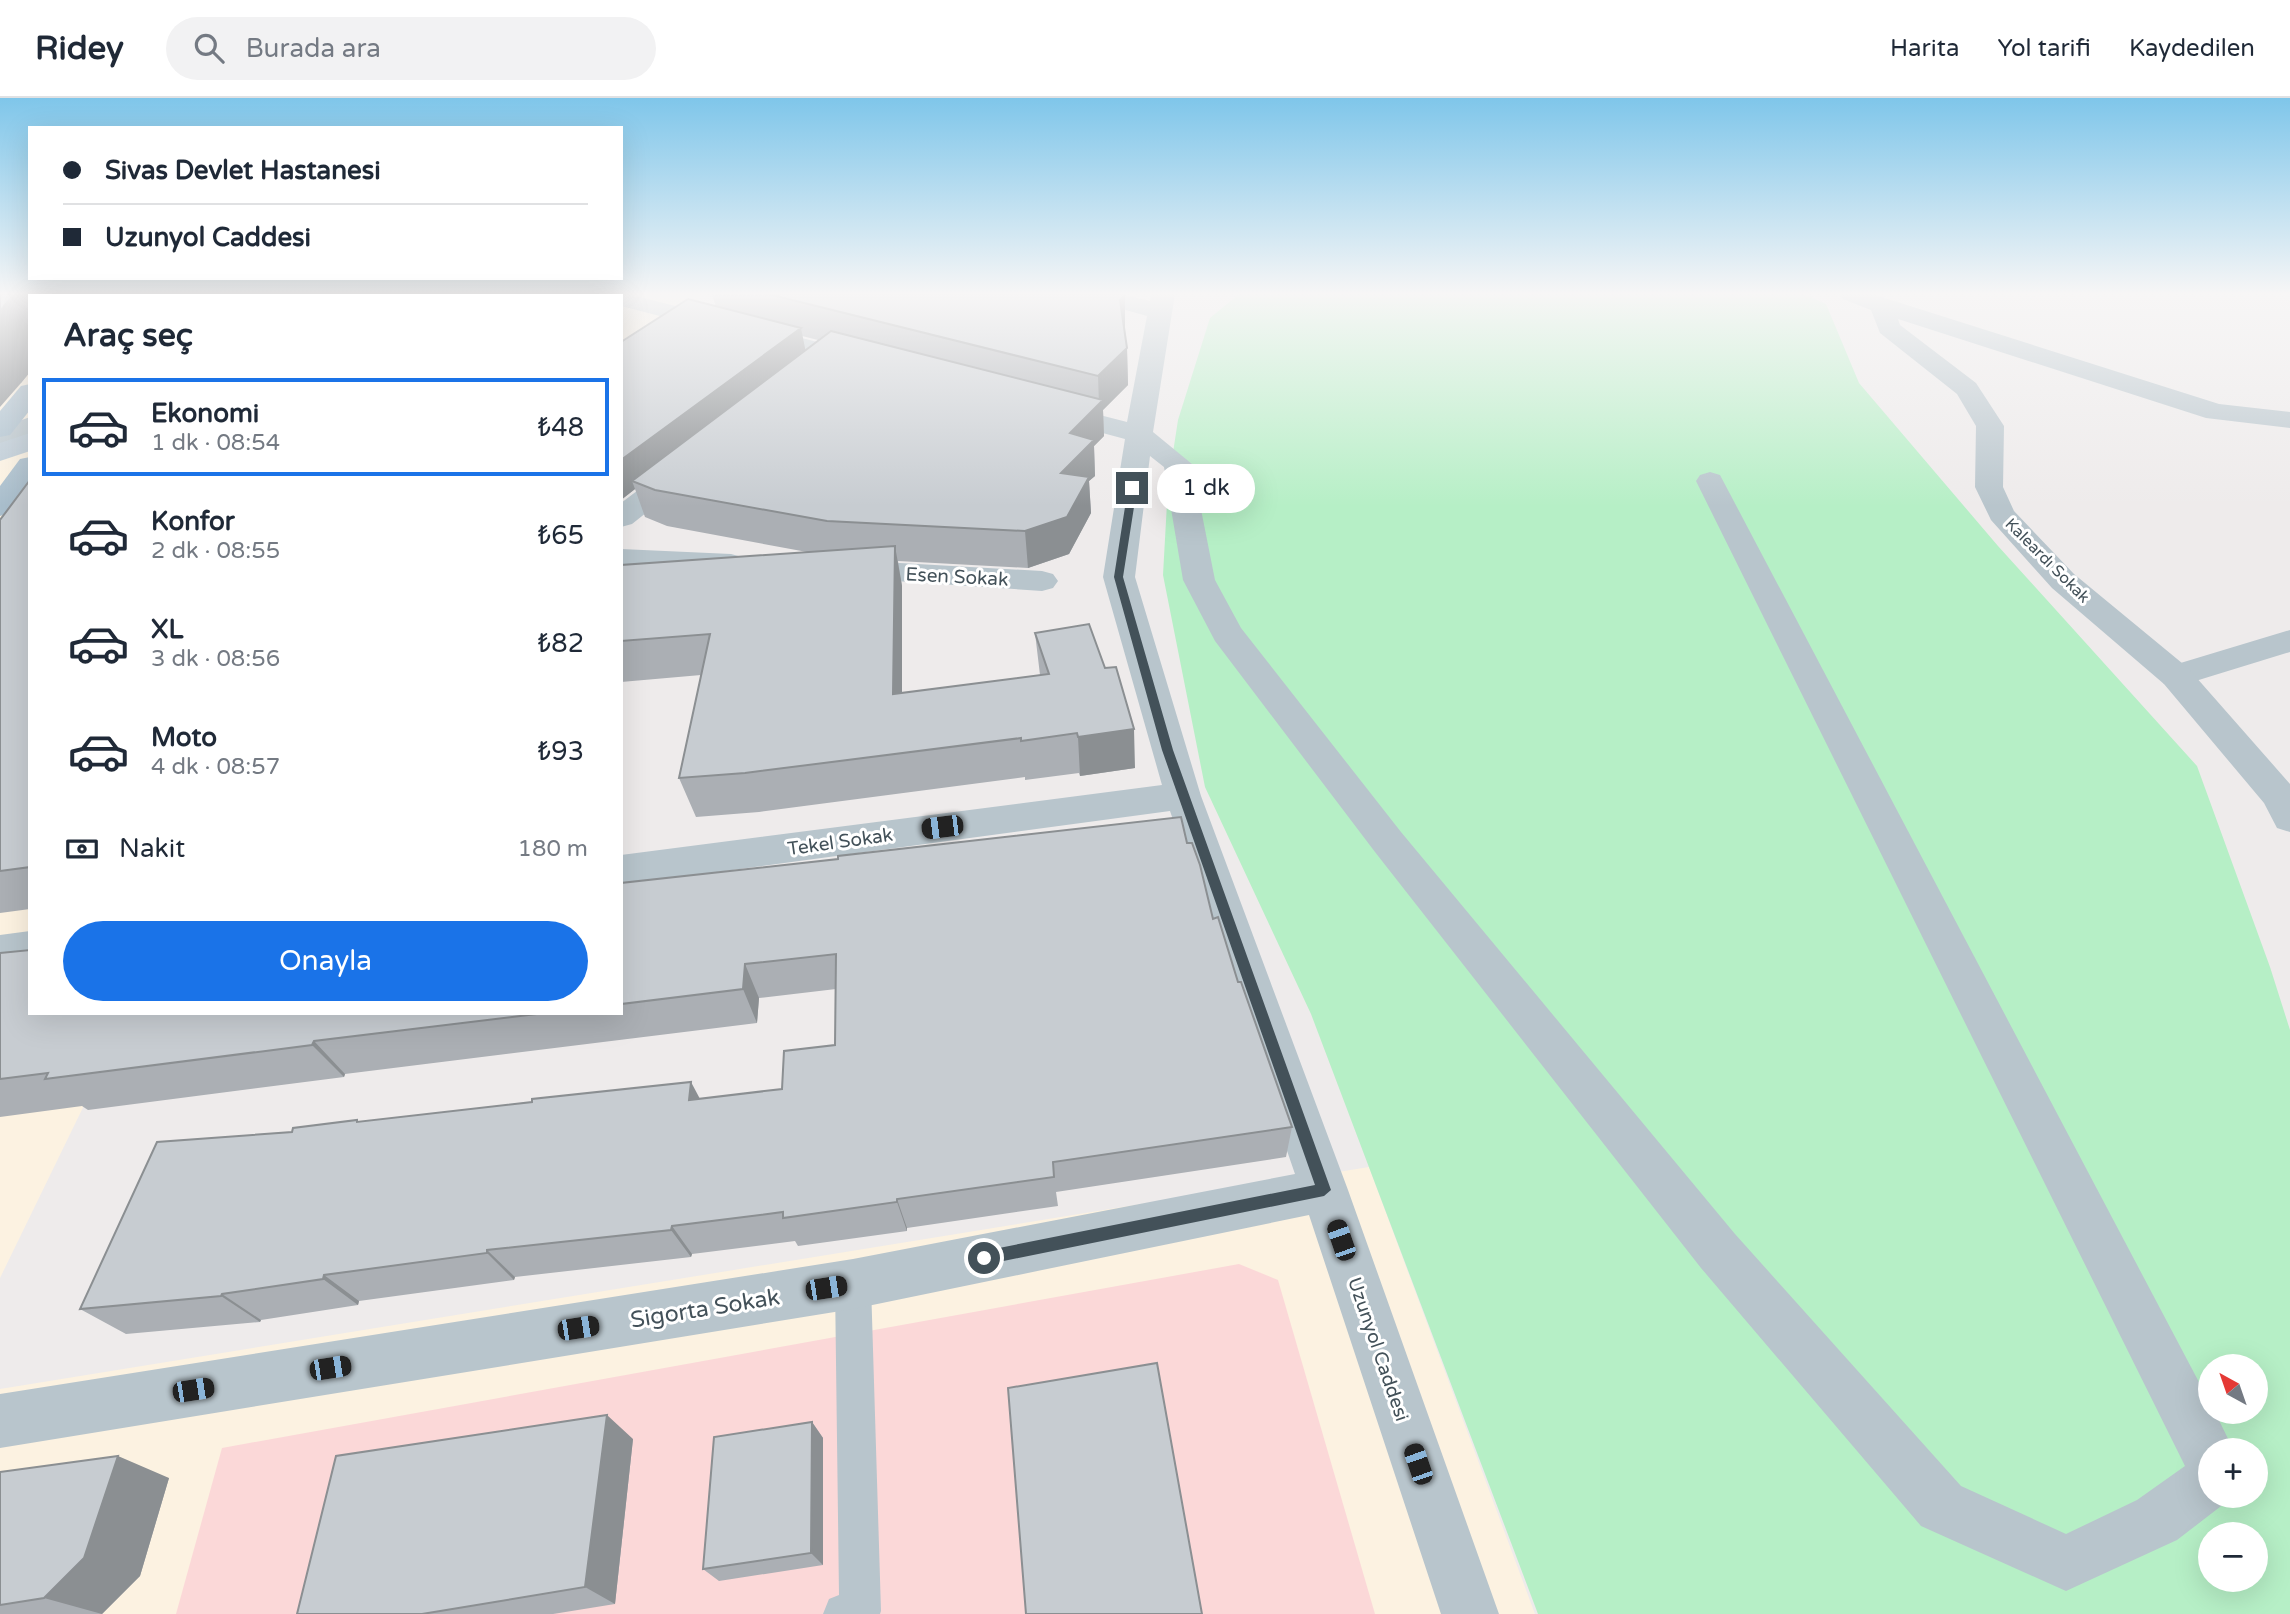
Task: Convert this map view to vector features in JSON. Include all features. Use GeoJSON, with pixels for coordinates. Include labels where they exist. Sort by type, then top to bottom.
{"type":"FeatureCollection","features":[{"type":"Feature","properties":{"kind":"main road"},"geometry":{"type":"LineString","coordinates":[[0,429],[28,394]]}},
{"type":"Feature","properties":{"kind":"main road"},"geometry":{"type":"LineString","coordinates":[[0,453],[28,443]]}},
{"type":"Feature","properties":{"kind":"main road"},"geometry":{"type":"LineString","coordinates":[[0,507],[28,468]]}},
{"type":"Feature","properties":{"kind":"street"},"geometry":{"type":"LineString","coordinates":[[863,365],[887,367]]}},
{"type":"Feature","properties":{"kind":"street","name":"Uzunyol Caddesi"},"geometry":{"type":"LineString","coordinates":[[1155,365],[1139,434],[1119,577],[1183,796],[1324,1190],[1470,1614]]}},
{"type":"Feature","properties":{"kind":"street","name":"Kaleardı Sokak"},"geometry":{"type":"LineString","coordinates":[[1936,365],[1967,389],[1990,426],[1989,487],[2001,514],[2063,581],[2176,676],[2278,795],[2290,818]]}},
{"type":"Feature","properties":{"kind":"street"},"geometry":{"type":"LineString","coordinates":[[2069,365],[2216,411],[2290,420]]}},
{"type":"Feature","properties":{"kind":"street"},"geometry":{"type":"LineString","coordinates":[[1032,406],[1139,434],[1178,464],[1199,580],[1227,633],[1388,842],[1709,1240],[1941,1506],[2066,1563],[2157,1520],[2198,1490]]}},
{"type":"Feature","properties":{"kind":"street"},"geometry":{"type":"LineString","coordinates":[[0,438],[28,426]]}},
{"type":"Feature","properties":{"kind":"street"},"geometry":{"type":"LineString","coordinates":[[623,516],[696,460]]}},
{"type":"Feature","properties":{"kind":"street"},"geometry":{"type":"LineString","coordinates":[[1710,481],[2200,1438]]}},
{"type":"Feature","properties":{"kind":"street"},"geometry":{"type":"LineString","coordinates":[[623,558],[757,566]]}},
{"type":"Feature","properties":{"kind":"street","name":"Esen Sokak"},"geometry":{"type":"LineString","coordinates":[[825,569],[1042,581]]}},
{"type":"Feature","properties":{"kind":"street"},"geometry":{"type":"LineString","coordinates":[[2176,676],[2290,641]]}},
{"type":"Feature","properties":{"kind":"street","name":"Tekel Sokak"},"geometry":{"type":"LineString","coordinates":[[623,870],[1183,796]]}},
{"type":"Feature","properties":{"kind":"street"},"geometry":{"type":"LineString","coordinates":[[0,952],[28,948]]}},
{"type":"Feature","properties":{"kind":"street","name":"Sigorta Sokak"},"geometry":{"type":"LineString","coordinates":[[0,1422],[853,1284],[1324,1190]]}},
{"type":"Feature","properties":{"kind":"lane"},"geometry":{"type":"LineString","coordinates":[[844,1614],[860,1611],[853,1284]]}},
{"type":"Feature","properties":{"kind":"shaded area"},"geometry":{"type":"Polygon","coordinates":[[[0,365],[28,365],[28,1015],[128,1015],[0,1278],[0,365]]]}},
{"type":"Feature","properties":{"kind":"shaded area"},"geometry":{"type":"Polygon","coordinates":[[[1369,1167],[1535,1614],[0,1614],[0,1389],[1369,1167]]]}},
{"type":"Feature","properties":{"kind":"shaded area"},"geometry":{"type":"Polygon","coordinates":[[[1239,1264],[1278,1280],[1375,1614],[176,1614],[222,1448],[1239,1264]]]}},
{"type":"Feature","properties":{"kind":"green space"},"geometry":{"type":"Polygon","coordinates":[[[1195,365],[1851,365],[1859,383],[1998,546],[2197,766],[2270,967],[2290,1030],[2290,1614],[1538,1614],[1311,1014],[1205,787],[1163,575],[1168,485],[1178,420],[1195,365]]]}},
{"type":"Feature","properties":{"kind":"building"},"geometry":{"type":"Polygon","coordinates":[[[623,365],[751,365],[623,459],[623,365]]]}},
{"type":"Feature","properties":{"kind":"building"},"geometry":{"type":"Polygon","coordinates":[[[786,365],[964,365],[1103,400],[1070,433],[1094,440],[1061,473],[1089,477],[1067,517],[1025,531],[827,521],[655,490],[632,481],[786,365]]]}},
{"type":"Feature","properties":{"kind":"building"},"geometry":{"type":"Polygon","coordinates":[[[1053,365],[1110,365],[1098,376],[1053,365]]]}},
{"type":"Feature","properties":{"kind":"building"},"geometry":{"type":"Polygon","coordinates":[[[28,483],[28,867],[0,871],[0,520],[28,483]]]}},
{"type":"Feature","properties":{"kind":"building"},"geometry":{"type":"Polygon","coordinates":[[[895,546],[893,694],[1049,674],[1035,633],[1089,624],[1105,668],[1116,667],[1134,729],[1078,737],[1077,733],[1021,741],[1021,738],[745,773],[679,778],[710,634],[623,641],[623,565],[895,546]]]}},
{"type":"Feature","properties":{"kind":"building"},"geometry":{"type":"Polygon","coordinates":[[[1181,817],[1187,843],[1192,843],[1200,865],[1213,919],[1218,917],[1238,982],[1241,982],[1292,1127],[1053,1162],[1054,1177],[897,1199],[897,1202],[783,1218],[783,1212],[672,1226],[671,1230],[487,1250],[487,1253],[324,1275],[323,1279],[221,1296],[80,1309],[157,1142],[292,1132],[293,1128],[691,1082],[689,1100],[782,1089],[784,1051],[835,1045],[836,954],[745,964],[743,989],[623,1004],[623,883],[838,859],[838,856],[1181,817]]]}},
{"type":"Feature","properties":{"kind":"building"},"geometry":{"type":"Polygon","coordinates":[[[28,950],[28,1015],[528,1015],[314,1041],[312,1045],[45,1079],[48,1073],[0,1079],[0,953],[28,950]]]}},
{"type":"Feature","properties":{"kind":"building"},"geometry":{"type":"Polygon","coordinates":[[[1157,1363],[1202,1614],[1026,1614],[1008,1388],[1157,1363]]]}},
{"type":"Feature","properties":{"kind":"building"},"geometry":{"type":"Polygon","coordinates":[[[607,1415],[585,1587],[422,1614],[297,1614],[336,1456],[607,1415]]]}},
{"type":"Feature","properties":{"kind":"building"},"geometry":{"type":"Polygon","coordinates":[[[812,1422],[811,1553],[703,1569],[714,1437],[812,1422]]]}},
{"type":"Feature","properties":{"kind":"building"},"geometry":{"type":"Polygon","coordinates":[[[118,1456],[84,1558],[44,1598],[0,1605],[0,1472],[118,1456]]]}},
{"type":"Feature","properties":{"kind":"route"},"geometry":{"type":"LineString","coordinates":[[984,1258],[1324,1190],[1192,822],[1168,750],[1119,577],[1132,488]]}}]}
